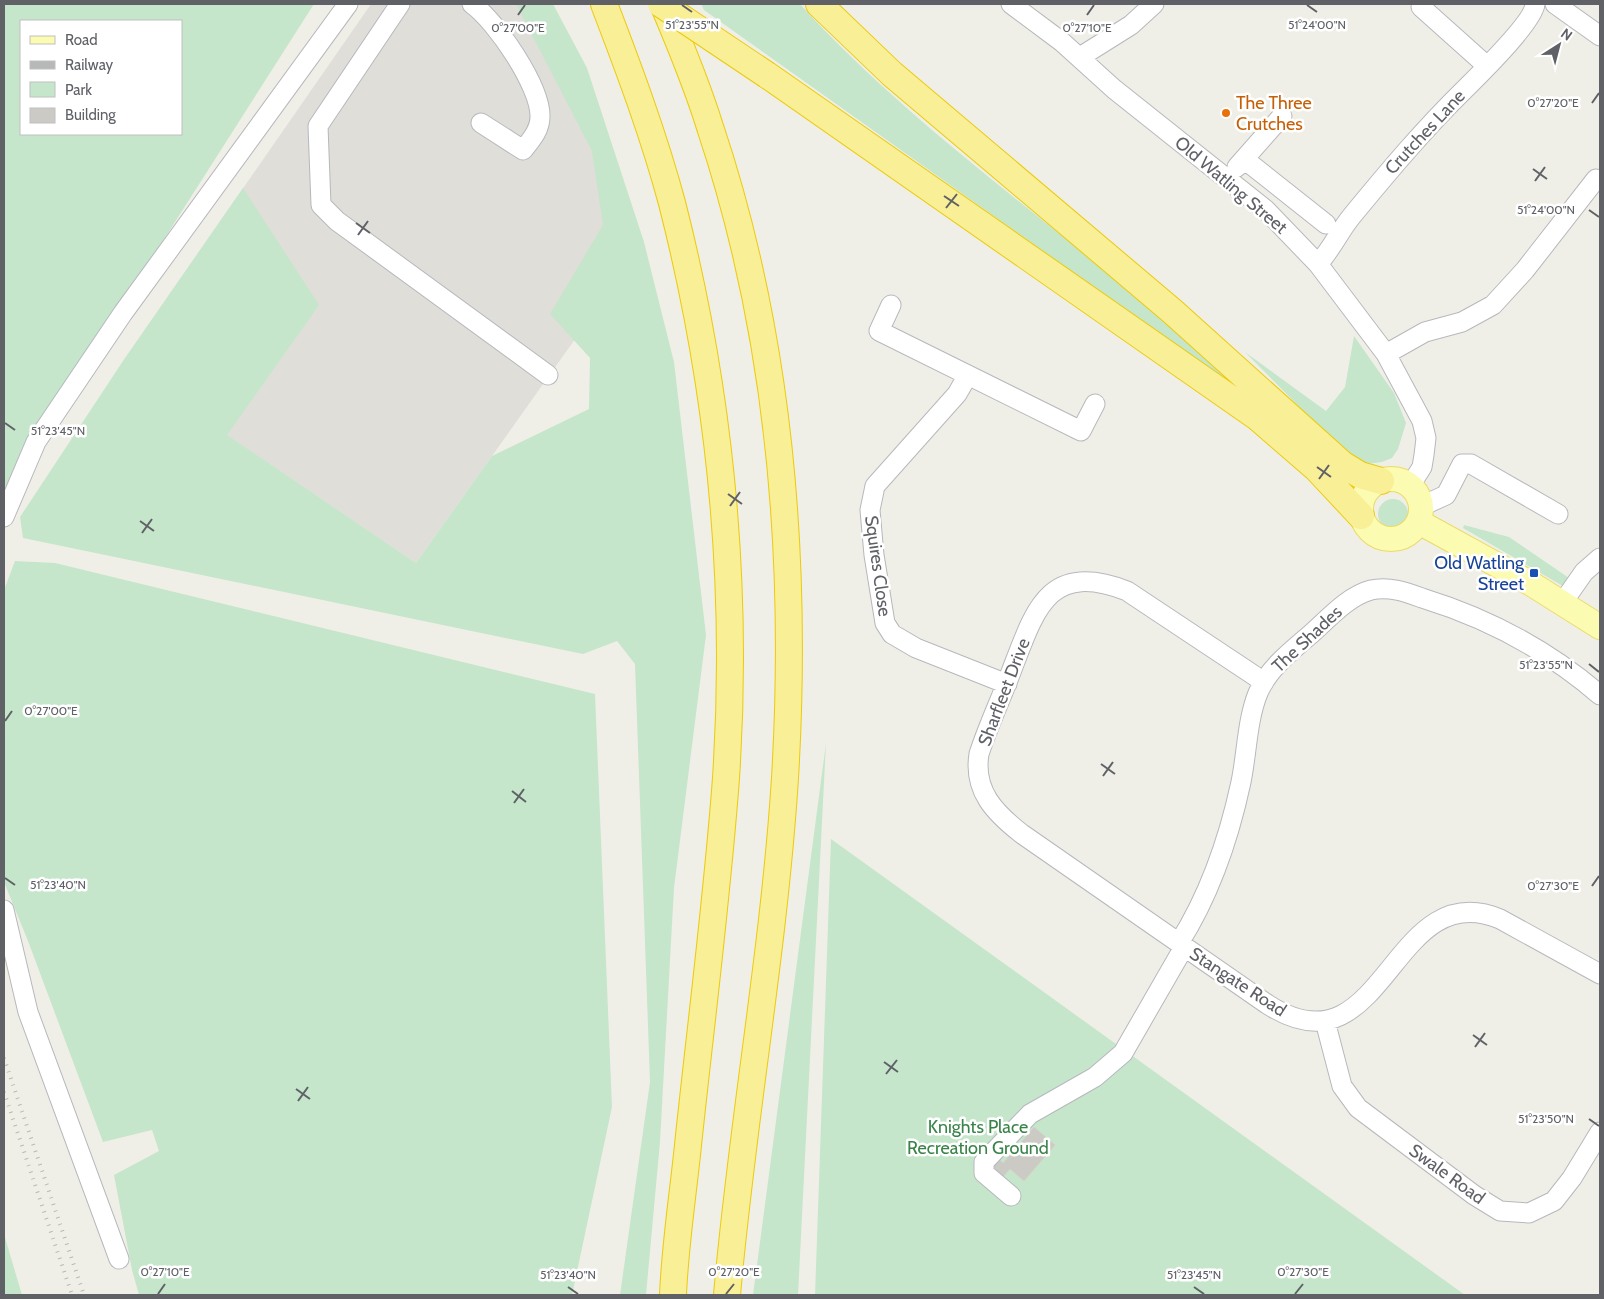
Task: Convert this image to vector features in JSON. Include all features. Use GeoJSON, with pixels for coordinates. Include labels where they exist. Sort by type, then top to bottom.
{"type":"FeatureCollection","features":[{"type":"Feature","properties":{"kind":"highway"},"geometry":{"type":"LineString","coordinates":[[604,4],[633,80],[671,200],[700,327],[717,430],[728,579],[730,656],[726,776],[717,880],[673,1295]]}},
{"type":"Feature","properties":{"kind":"highway"},"geometry":{"type":"LineString","coordinates":[[662,4],[1251,412],[1298,451],[1361,516]]}},
{"type":"Feature","properties":{"kind":"highway"},"geometry":{"type":"LineString","coordinates":[[662,4],[710,127],[750,269],[772,392],[786,515],[790,610],[785,781],[770,930],[727,1295]]}},
{"type":"Feature","properties":{"kind":"highway"},"geometry":{"type":"LineString","coordinates":[[683,4],[711,81],[710,127]]}},
{"type":"Feature","properties":{"kind":"highway"},"geometry":{"type":"LineString","coordinates":[[819,4],[892,74],[1172,311],[1342,464],[1360,474],[1381,480]]}},
{"type":"Feature","properties":{"kind":"main road"},"geometry":{"type":"LineString","coordinates":[[1381,480],[1398,480],[1410,486],[1417,494],[1420,514],[1406,536],[1388,540],[1371,532],[1361,516],[1362,499],[1373,485],[1381,480]]}},
{"type":"Feature","properties":{"kind":"main road"},"geometry":{"type":"LineString","coordinates":[[1420,514],[1563,602],[1600,627]]}},
{"type":"Feature","properties":{"kind":"street"},"geometry":{"type":"LineString","coordinates":[[4,517],[36,442],[123,314],[348,4]]}},
{"type":"Feature","properties":{"kind":"street"},"geometry":{"type":"LineString","coordinates":[[400,4],[318,126],[321,205],[337,221],[548,375]]}},
{"type":"Feature","properties":{"kind":"street"},"geometry":{"type":"LineString","coordinates":[[472,4],[486,16],[511,48],[529,82],[540,114],[537,129],[523,150],[482,123]]}},
{"type":"Feature","properties":{"kind":"street","name":"Old Watling Street"},"geometry":{"type":"LineString","coordinates":[[1011,4],[1062,42],[1114,88],[1266,210],[1318,264],[1386,354],[1412,400],[1426,435],[1423,464],[1410,486]]}},
{"type":"Feature","properties":{"kind":"street"},"geometry":{"type":"LineString","coordinates":[[1080,57],[1131,25],[1154,4]]}},
{"type":"Feature","properties":{"kind":"street","name":"Crutches Lane"},"geometry":{"type":"LineString","coordinates":[[1318,264],[1345,225],[1397,160],[1523,26],[1535,8],[1535,4]]}},
{"type":"Feature","properties":{"kind":"street"},"geometry":{"type":"LineString","coordinates":[[1555,4],[1600,36]]}},
{"type":"Feature","properties":{"kind":"street"},"geometry":{"type":"LineString","coordinates":[[1421,7],[1487,66]]}},
{"type":"Feature","properties":{"kind":"street"},"geometry":{"type":"LineString","coordinates":[[1227,179],[1282,116]]}},
{"type":"Feature","properties":{"kind":"street"},"geometry":{"type":"LineString","coordinates":[[1244,159],[1326,224]]}},
{"type":"Feature","properties":{"kind":"street"},"geometry":{"type":"LineString","coordinates":[[1386,354],[1420,334],[1462,322],[1492,304],[1525,270],[1596,179]]}},
{"type":"Feature","properties":{"kind":"street"},"geometry":{"type":"LineString","coordinates":[[891,305],[879,331],[1081,430],[1095,404]]}},
{"type":"Feature","properties":{"kind":"street","name":"Squires Close"},"geometry":{"type":"LineString","coordinates":[[968,375],[957,394],[875,486],[870,510],[874,555],[885,622],[892,634],[916,648],[1007,684]]}},
{"type":"Feature","properties":{"kind":"street"},"geometry":{"type":"LineString","coordinates":[[1420,514],[1444,497],[1462,464],[1471,464],[1558,514]]}},
{"type":"Feature","properties":{"kind":"street"},"geometry":{"type":"LineString","coordinates":[[1563,602],[1584,572],[1600,558]]}},
{"type":"Feature","properties":{"kind":"street","name":"Sharfleet Drive"},"geometry":{"type":"LineString","coordinates":[[1182,945],[998,816],[988,803],[981,788],[978,761],[1038,608],[1058,589],[1073,582],[1086,580],[1107,584],[1127,591],[1264,682]]}},
{"type":"Feature","properties":{"kind":"street","name":"The Shades"},"geometry":{"type":"LineString","coordinates":[[1011,1196],[984,1173],[984,1162],[1030,1114],[1095,1077],[1123,1053],[1182,945],[1200,907],[1223,848],[1240,784],[1255,703],[1264,682],[1276,666],[1302,641],[1354,597],[1369,590],[1384,589],[1409,593],[1470,613],[1541,653],[1600,695]]}},
{"type":"Feature","properties":{"kind":"street"},"geometry":{"type":"LineString","coordinates":[[4,910],[28,1012],[119,1259]]}},
{"type":"Feature","properties":{"kind":"street","name":"Stangate Road"},"geometry":{"type":"LineString","coordinates":[[1182,945],[1282,1014],[1303,1021],[1325,1021],[1340,1016],[1357,1006],[1426,928],[1439,919],[1455,913],[1471,912],[1492,915],[1600,974]]}},
{"type":"Feature","properties":{"kind":"street","name":"Swale Road"},"geometry":{"type":"LineString","coordinates":[[1325,1021],[1339,1078],[1344,1090],[1358,1108],[1474,1195],[1500,1211],[1529,1213],[1554,1201],[1572,1178],[1600,1132]]}},
{"type":"Feature","properties":{"kind":"shaded area"},"geometry":{"type":"Polygon","coordinates":[[[371,4],[528,4],[644,242],[416,563],[121,364],[371,4]]]}},
{"type":"Feature","properties":{"kind":"green space"},"geometry":{"type":"Polygon","coordinates":[[[4,4],[314,4],[4,490],[4,4]]]}},
{"type":"Feature","properties":{"kind":"green space"},"geometry":{"type":"Polygon","coordinates":[[[516,4],[553,4],[587,68],[644,242],[674,362],[706,635],[674,888],[660,1142],[646,1295],[620,1295],[650,1082],[635,664],[617,641],[583,654],[23,538],[20,517],[121,364],[243,188],[319,305],[227,435],[416,563],[492,456],[589,409],[590,358],[550,314],[603,225],[592,151],[516,4]]]}},
{"type":"Feature","properties":{"kind":"green space"},"geometry":{"type":"Polygon","coordinates":[[[701,4],[800,4],[833,39],[902,104],[975,166],[1133,294],[1268,411],[704,10],[701,4]]]}},
{"type":"Feature","properties":{"kind":"green space"},"geometry":{"type":"Polygon","coordinates":[[[1354,336],[1394,393],[1406,423],[1398,449],[1392,458],[1382,462],[1368,464],[1344,452],[1245,352],[1326,411],[1345,387],[1354,336]]]}},
{"type":"Feature","properties":{"kind":"green space"},"geometry":{"type":"Polygon","coordinates":[[[1393,499],[1404,503],[1408,514],[1404,525],[1393,529],[1382,525],[1378,514],[1382,503],[1393,499]]]}},
{"type":"Feature","properties":{"kind":"green space"},"geometry":{"type":"Polygon","coordinates":[[[1464,525],[1509,537],[1572,580],[1563,586],[1463,528],[1464,525]]]}},
{"type":"Feature","properties":{"kind":"green space"},"geometry":{"type":"Polygon","coordinates":[[[15,561],[55,563],[595,694],[612,1107],[572,1295],[139,1295],[132,1270],[114,1175],[159,1151],[152,1130],[103,1142],[4,882],[4,590],[15,561]]]}},
{"type":"Feature","properties":{"kind":"green space"},"geometry":{"type":"Polygon","coordinates":[[[826,743],[798,1295],[753,1295],[826,743]]]}},
{"type":"Feature","properties":{"kind":"green space","name":"Knights Place Recreation Ground"},"geometry":{"type":"Polygon","coordinates":[[[831,839],[1465,1295],[815,1295],[831,839]]]}},
{"type":"Feature","properties":{"kind":"green space"},"geometry":{"type":"Polygon","coordinates":[[[4,1234],[22,1295],[4,1295],[4,1234]]]}},
{"type":"Feature","properties":{"kind":"building"},"geometry":{"type":"Polygon","coordinates":[[[1034,1127],[1055,1145],[1024,1181],[1010,1169],[1001,1179],[989,1169],[998,1158],[1003,1163],[1034,1127]]]}},
{"type":"Feature","properties":{"kind":"railway"},"geometry":{"type":"LineString","coordinates":[[4,1058],[84,1295]]}},
{"type":"Feature","properties":{"kind":"railway"},"geometry":{"type":"LineString","coordinates":[[4,1092],[72,1295]]}},
{"type":"Feature","properties":{"kind":"place","name":"The Three Crutches"},"geometry":{"type":"Point","coordinates":[1226,113]}},
{"type":"Feature","properties":{"kind":"place","name":"Old Watling Street"},"geometry":{"type":"Point","coordinates":[1534,573]}}]}
